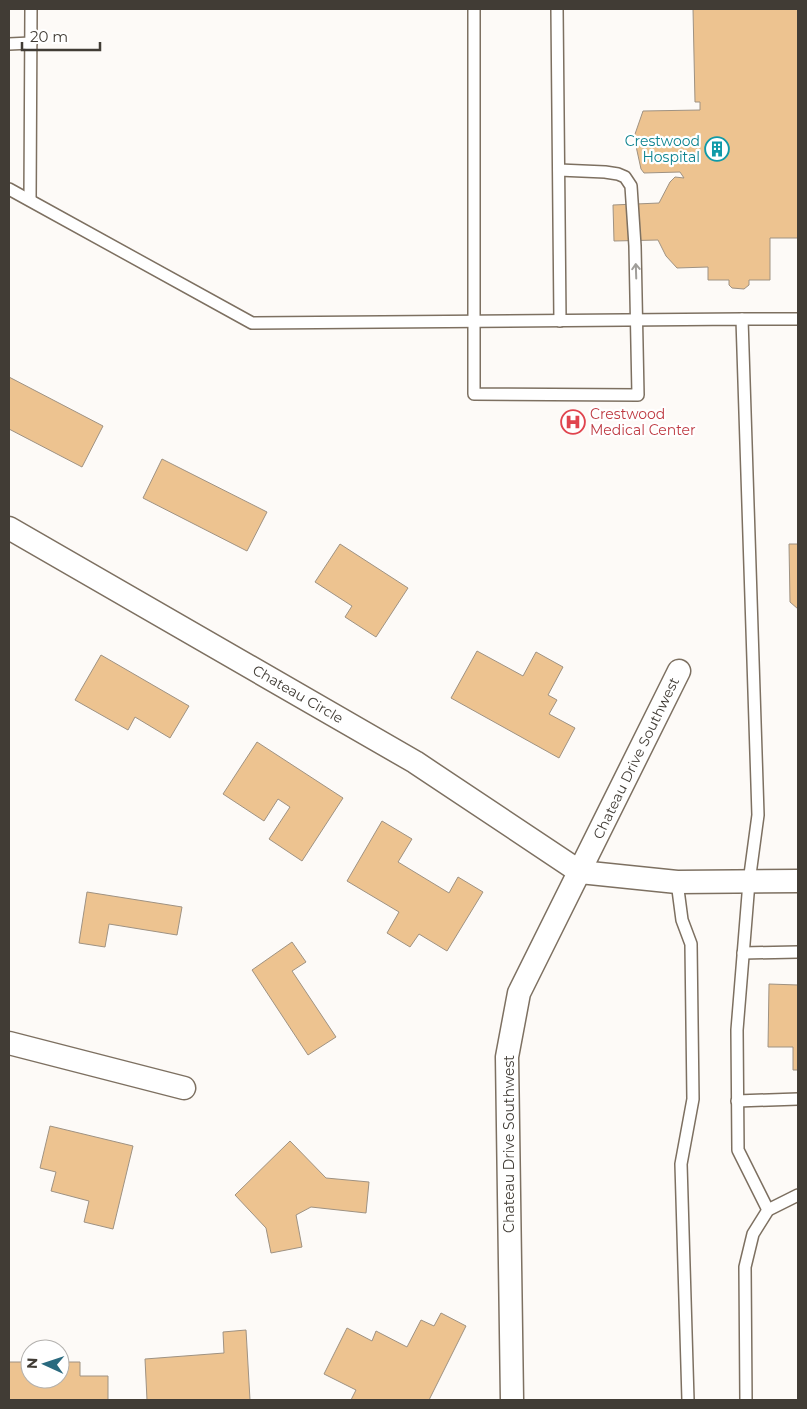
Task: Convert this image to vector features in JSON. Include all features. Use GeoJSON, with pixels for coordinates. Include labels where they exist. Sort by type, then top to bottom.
{"type":"FeatureCollection","features":[{"type":"Feature","properties":{"kind":"street","name":"Chateau Circle"},"geometry":{"type":"LineString","coordinates":[[9,528],[415,762],[580,872]]}},
{"type":"Feature","properties":{"kind":"street","name":"Chateau Drive Southwest"},"geometry":{"type":"LineString","coordinates":[[512,1400],[507,1057],[519,993],[679,671]]}},
{"type":"Feature","properties":{"kind":"street"},"geometry":{"type":"LineString","coordinates":[[580,872],[677,882],[798,881]]}},
{"type":"Feature","properties":{"kind":"street"},"geometry":{"type":"LineString","coordinates":[[9,1043],[184,1088]]}},
{"type":"Feature","properties":{"kind":"lane"},"geometry":{"type":"LineString","coordinates":[[30,200],[31,9]]}},
{"type":"Feature","properties":{"kind":"lane"},"geometry":{"type":"LineString","coordinates":[[474,9],[474,394],[638,395],[635,246],[631,186],[625,177],[618,174],[559,170]]}},
{"type":"Feature","properties":{"kind":"lane"},"geometry":{"type":"LineString","coordinates":[[558,9],[560,321]]}},
{"type":"Feature","properties":{"kind":"lane"},"geometry":{"type":"LineString","coordinates":[[9,44],[31,44]]}},
{"type":"Feature","properties":{"kind":"lane"},"geometry":{"type":"LineString","coordinates":[[9,189],[252,323],[798,319]]}},
{"type":"Feature","properties":{"kind":"lane"},"geometry":{"type":"LineString","coordinates":[[742,319],[758,815],[749,882],[737,1030],[738,1150],[768,1210]]}},
{"type":"Feature","properties":{"kind":"lane"},"geometry":{"type":"LineString","coordinates":[[677,882],[682,920],[691,944],[693,1099],[681,1164],[688,1400]]}},
{"type":"Feature","properties":{"kind":"lane"},"geometry":{"type":"LineString","coordinates":[[743,953],[798,952]]}},
{"type":"Feature","properties":{"kind":"lane"},"geometry":{"type":"LineString","coordinates":[[737,1101],[798,1099]]}},
{"type":"Feature","properties":{"kind":"lane"},"geometry":{"type":"LineString","coordinates":[[746,1400],[745,1267],[753,1234],[768,1210],[798,1195]]}},
{"type":"Feature","properties":{"kind":"building","name":"Crestwood Hospital"},"geometry":{"type":"Polygon","coordinates":[[[693,9],[798,9],[798,238],[770,238],[770,280],[749,280],[749,285],[744,289],[732,288],[729,285],[729,280],[708,280],[708,267],[677,268],[666,256],[658,240],[614,241],[613,205],[659,203],[670,182],[675,177],[684,178],[680,172],[644,173],[641,169],[634,137],[643,111],[700,110],[700,102],[695,102],[693,9]]]}},
{"type":"Feature","properties":{"kind":"building"},"geometry":{"type":"Polygon","coordinates":[[[9,377],[103,426],[82,467],[9,429],[9,377]]]}},
{"type":"Feature","properties":{"kind":"building"},"geometry":{"type":"Polygon","coordinates":[[[162,459],[267,512],[247,551],[143,498],[162,459]]]}},
{"type":"Feature","properties":{"kind":"building"},"geometry":{"type":"Polygon","coordinates":[[[340,544],[408,588],[376,637],[345,617],[352,606],[315,582],[340,544]]]}},
{"type":"Feature","properties":{"kind":"building"},"geometry":{"type":"Polygon","coordinates":[[[789,544],[798,544],[798,609],[790,602],[789,544]]]}},
{"type":"Feature","properties":{"kind":"building"},"geometry":{"type":"Polygon","coordinates":[[[477,651],[523,676],[536,652],[563,667],[548,695],[557,700],[549,714],[575,728],[559,758],[451,698],[477,651]]]}},
{"type":"Feature","properties":{"kind":"building"},"geometry":{"type":"Polygon","coordinates":[[[101,655],[189,706],[170,738],[135,717],[128,730],[75,700],[101,655]]]}},
{"type":"Feature","properties":{"kind":"building"},"geometry":{"type":"Polygon","coordinates":[[[257,742],[343,798],[302,861],[269,839],[290,807],[278,799],[264,821],[223,794],[257,742]]]}},
{"type":"Feature","properties":{"kind":"building"},"geometry":{"type":"Polygon","coordinates":[[[382,821],[412,839],[398,862],[449,893],[458,877],[483,892],[447,951],[419,934],[410,947],[387,933],[399,912],[347,881],[382,821]]]}},
{"type":"Feature","properties":{"kind":"building"},"geometry":{"type":"Polygon","coordinates":[[[87,892],[182,907],[177,935],[109,924],[105,947],[79,943],[87,892]]]}},
{"type":"Feature","properties":{"kind":"building"},"geometry":{"type":"Polygon","coordinates":[[[292,942],[306,962],[292,971],[336,1037],[308,1055],[252,970],[292,942]]]}},
{"type":"Feature","properties":{"kind":"building"},"geometry":{"type":"Polygon","coordinates":[[[769,984],[798,985],[798,1070],[793,1070],[793,1047],[768,1047],[769,984]]]}},
{"type":"Feature","properties":{"kind":"building"},"geometry":{"type":"Polygon","coordinates":[[[50,1126],[133,1146],[113,1229],[84,1222],[89,1201],[51,1191],[56,1172],[40,1168],[50,1126]]]}},
{"type":"Feature","properties":{"kind":"building"},"geometry":{"type":"Polygon","coordinates":[[[290,1141],[326,1178],[369,1182],[366,1213],[311,1207],[296,1215],[302,1247],[271,1253],[266,1228],[235,1195],[290,1141]]]}},
{"type":"Feature","properties":{"kind":"building"},"geometry":{"type":"Polygon","coordinates":[[[441,1313],[466,1326],[429,1400],[351,1400],[356,1390],[324,1374],[347,1328],[372,1341],[376,1331],[407,1347],[421,1320],[434,1326],[441,1313]]]}},
{"type":"Feature","properties":{"kind":"building"},"geometry":{"type":"Polygon","coordinates":[[[246,1330],[250,1400],[147,1400],[145,1359],[224,1353],[223,1332],[246,1330]]]}},
{"type":"Feature","properties":{"kind":"building"},"geometry":{"type":"Polygon","coordinates":[[[9,1362],[20,1362],[20,1389],[70,1389],[70,1362],[80,1362],[80,1376],[108,1376],[108,1400],[9,1400],[9,1362]]]}},
{"type":"Feature","properties":{"kind":"place","name":"Crestwood Hospital"},"geometry":{"type":"Point","coordinates":[717,149]}},
{"type":"Feature","properties":{"kind":"place","name":"Crestwood Medical Center"},"geometry":{"type":"Point","coordinates":[573,422]}}]}
